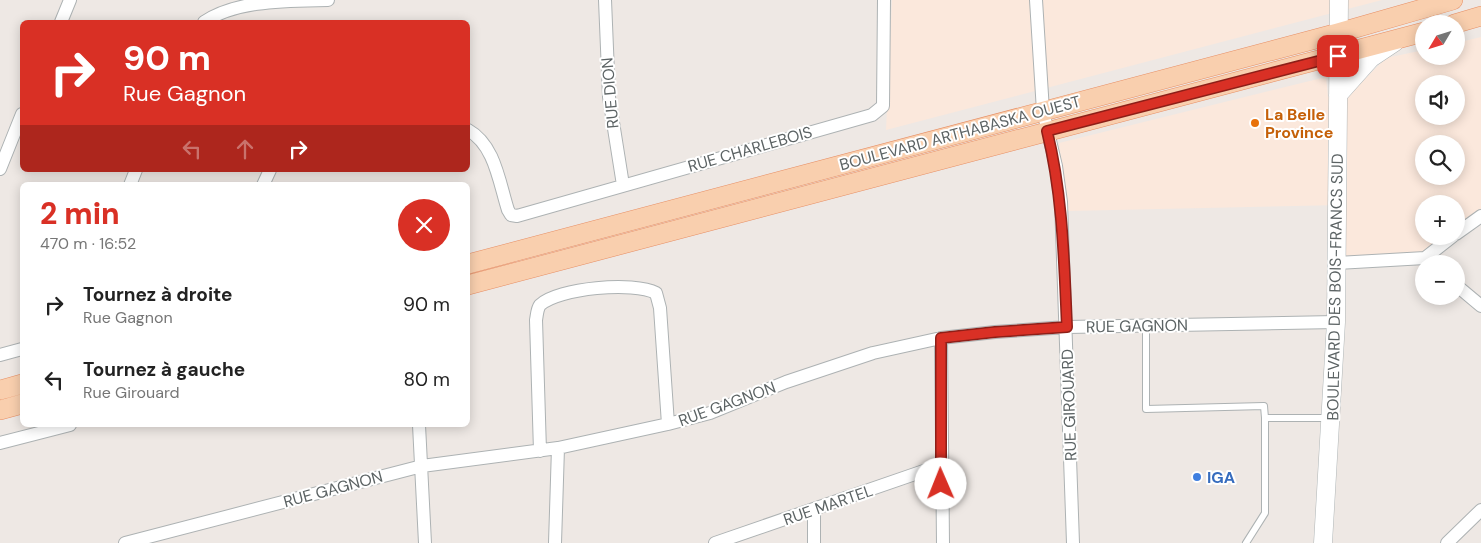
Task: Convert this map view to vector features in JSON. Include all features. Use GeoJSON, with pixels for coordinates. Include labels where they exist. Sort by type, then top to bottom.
{"type":"FeatureCollection","features":[{"type":"Feature","properties":{"kind":"main road","name":"BOULEVARD ARTHABASKA OUEST"},"geometry":{"type":"LineString","coordinates":[[470,263],[1338,33],[1453,0]]}},
{"type":"Feature","properties":{"kind":"main road"},"geometry":{"type":"LineString","coordinates":[[1465,21],[1481,16]]}},
{"type":"Feature","properties":{"kind":"main road","name":"BOULEVARD ARTHABASKA OUEST"},"geometry":{"type":"LineString","coordinates":[[470,285],[1415,34]]}},
{"type":"Feature","properties":{"kind":"main road"},"geometry":{"type":"LineString","coordinates":[[0,390],[20,385]]}},
{"type":"Feature","properties":{"kind":"main road"},"geometry":{"type":"LineString","coordinates":[[0,410],[20,405]]}},
{"type":"Feature","properties":{"kind":"street"},"geometry":{"type":"LineString","coordinates":[[62,20],[70,0]]}},
{"type":"Feature","properties":{"kind":"street"},"geometry":{"type":"LineString","coordinates":[[206,20],[216,12],[233,5],[257,1],[328,0]]}},
{"type":"Feature","properties":{"kind":"street","name":"RUE DION"},"geometry":{"type":"LineString","coordinates":[[605,0],[609,97],[623,185]]}},
{"type":"Feature","properties":{"kind":"street","name":"RUE CHARLEBOIS"},"geometry":{"type":"LineString","coordinates":[[470,131],[479,137],[487,148],[511,215],[517,216],[878,112],[883,106],[884,99],[884,0]]}},
{"type":"Feature","properties":{"kind":"street","name":"RUE GIROUARD"},"geometry":{"type":"LineString","coordinates":[[1036,0],[1043,111],[1056,166],[1061,202],[1067,327],[1073,543]]}},
{"type":"Feature","properties":{"kind":"street","name":"BOULEVARD DES BOIS-FRANCS SUD"},"geometry":{"type":"LineString","coordinates":[[1323,543],[1332,418],[1336,322],[1339,0]]}},
{"type":"Feature","properties":{"kind":"street"},"geometry":{"type":"LineString","coordinates":[[1338,95],[1371,58],[1401,38]]}},
{"type":"Feature","properties":{"kind":"street"},"geometry":{"type":"LineString","coordinates":[[0,168],[20,119]]}},
{"type":"Feature","properties":{"kind":"street"},"geometry":{"type":"LineString","coordinates":[[1465,228],[1481,216]]}},
{"type":"Feature","properties":{"kind":"street"},"geometry":{"type":"LineString","coordinates":[[1434,255],[1445,245]]}},
{"type":"Feature","properties":{"kind":"street"},"geometry":{"type":"LineString","coordinates":[[1337,263],[1415,261]]}},
{"type":"Feature","properties":{"kind":"street"},"geometry":{"type":"LineString","coordinates":[[540,451],[536,320],[538,307],[547,300],[595,288],[638,286],[656,293],[660,308],[668,424]]}},
{"type":"Feature","properties":{"kind":"street"},"geometry":{"type":"LineString","coordinates":[[1465,293],[1481,306]]}},
{"type":"Feature","properties":{"kind":"street","name":"RUE GAGNON"},"geometry":{"type":"LineString","coordinates":[[125,543],[422,466],[558,448],[668,424],[710,413],[786,382],[873,353],[941,338],[1067,327],[1336,322]]}},
{"type":"Feature","properties":{"kind":"street"},"geometry":{"type":"LineString","coordinates":[[941,338],[943,543]]}},
{"type":"Feature","properties":{"kind":"street"},"geometry":{"type":"LineString","coordinates":[[0,355],[20,350]]}},
{"type":"Feature","properties":{"kind":"street"},"geometry":{"type":"LineString","coordinates":[[0,443],[62,427]]}},
{"type":"Feature","properties":{"kind":"street"},"geometry":{"type":"LineString","coordinates":[[418,427],[422,466],[425,543]]}},
{"type":"Feature","properties":{"kind":"street"},"geometry":{"type":"LineString","coordinates":[[555,543],[558,448]]}},
{"type":"Feature","properties":{"kind":"street","name":"RUE MARTEL"},"geometry":{"type":"LineString","coordinates":[[715,543],[941,465]]}},
{"type":"Feature","properties":{"kind":"street"},"geometry":{"type":"LineString","coordinates":[[814,510],[814,543]]}},
{"type":"Feature","properties":{"kind":"street"},"geometry":{"type":"LineString","coordinates":[[1447,543],[1481,510]]}},
{"type":"Feature","properties":{"kind":"lane"},"geometry":{"type":"LineString","coordinates":[[1146,326],[1146,409],[1264,406],[1265,513],[1246,543]]}},
{"type":"Feature","properties":{"kind":"lane"},"geometry":{"type":"LineString","coordinates":[[1265,418],[1332,418]]}},
{"type":"Feature","properties":{"kind":"shaded area"},"geometry":{"type":"Polygon","coordinates":[[[892,0],[1382,0],[886,130],[892,0]]]}},
{"type":"Feature","properties":{"kind":"shaded area"},"geometry":{"type":"Polygon","coordinates":[[[1481,37],[1481,211],[1465,223],[1465,195],[1415,195],[1415,245],[1435,245],[1424,253],[1341,257],[1342,205],[1068,211],[1059,143],[1326,77],[1328,97],[1349,95],[1386,58],[1415,52],[1415,65],[1465,65],[1465,41],[1481,37]]]}},
{"type":"Feature","properties":{"kind":"place","name":"La Belle Province"},"geometry":{"type":"Point","coordinates":[1255,123]}},
{"type":"Feature","properties":{"kind":"place","name":"IGA"},"geometry":{"type":"Point","coordinates":[1197,477]}},
{"type":"Feature","properties":{"kind":"route"},"geometry":{"type":"LineString","coordinates":[[941,484],[941,338],[1067,327],[1061,202],[1056,166],[1047,131],[1338,56]]}}]}
